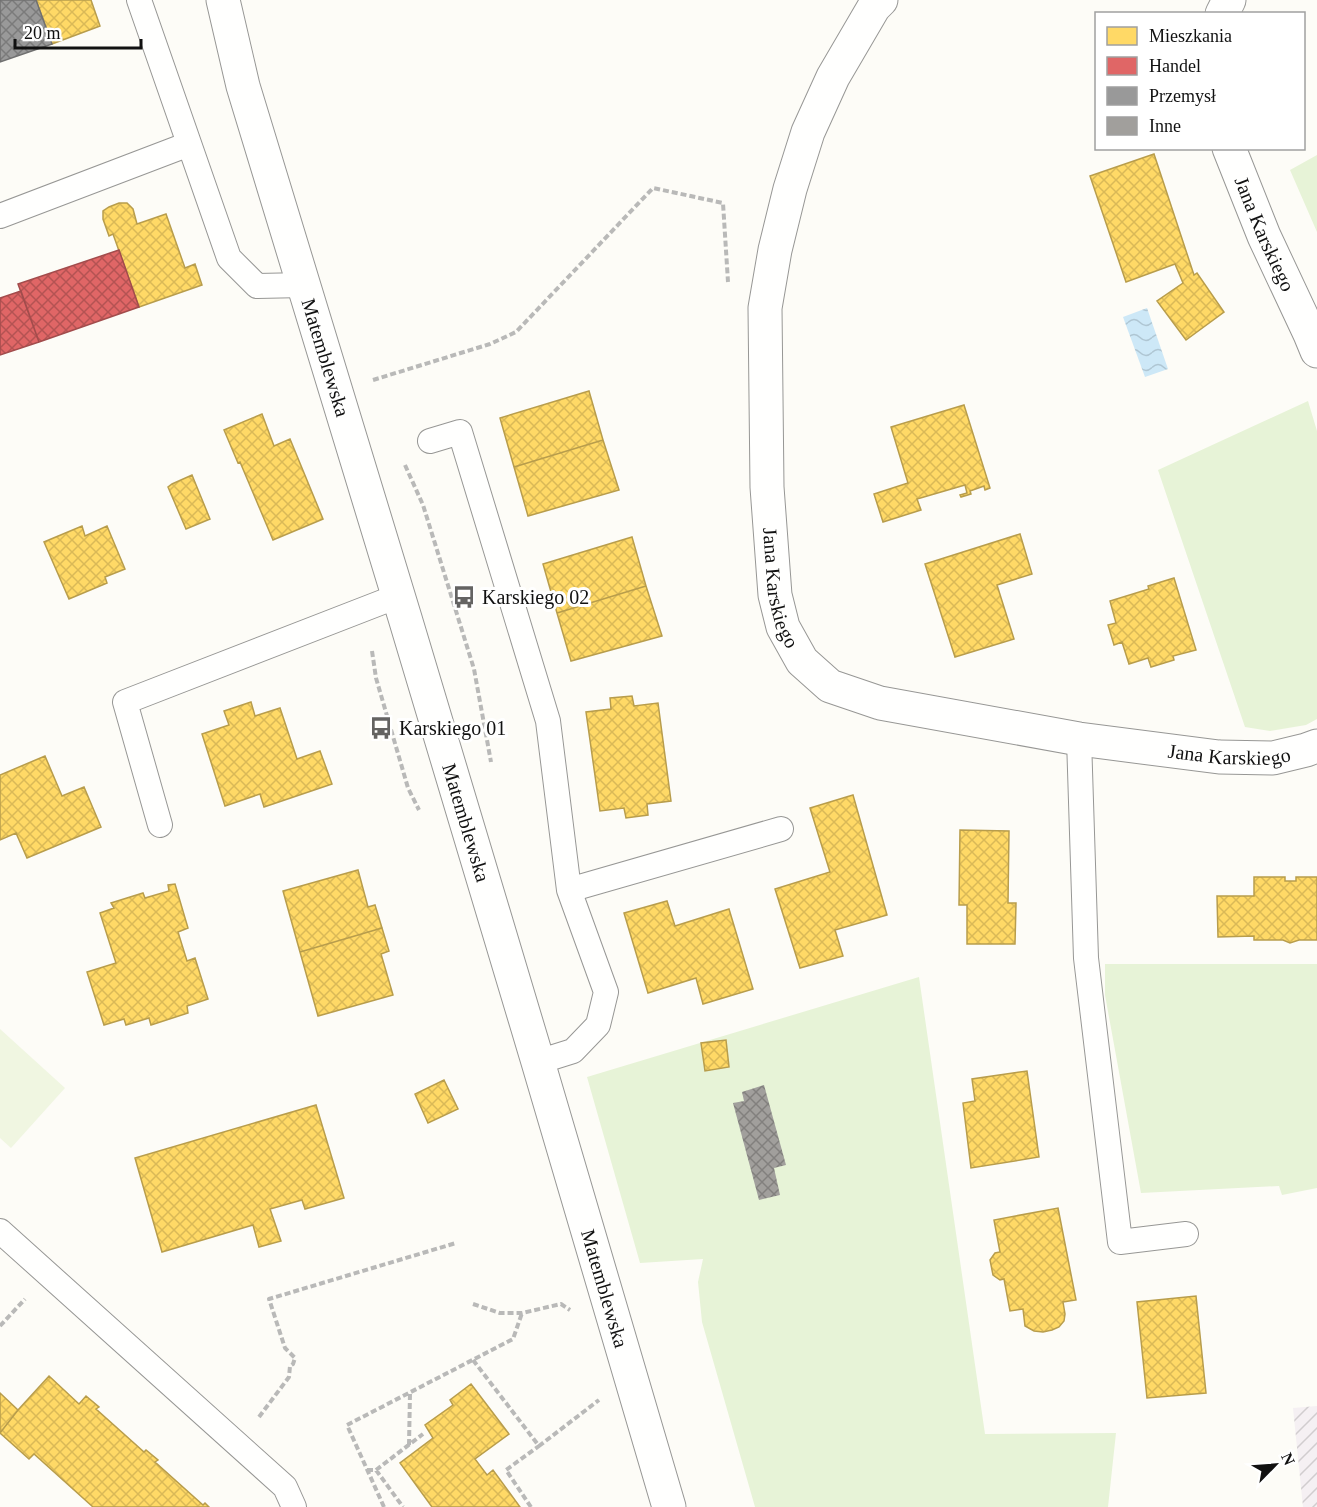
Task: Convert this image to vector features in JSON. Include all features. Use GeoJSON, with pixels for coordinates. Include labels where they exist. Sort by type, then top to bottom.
{"type":"FeatureCollection","features":[{"type":"Feature","properties":{"kind":"street","name":"Matemblewska"},"geometry":{"type":"LineString","coordinates":[[223,0],[243,86],[399,596],[669,1507]]}},
{"type":"Feature","properties":{"kind":"street","name":"Jana Karskiego"},"geometry":{"type":"LineString","coordinates":[[880,0],[833,77],[808,132],[790,189],[775,250],[765,308],[767,487],[775,595],[783,627],[802,661],[830,686],[880,703],[1079,739],[1219,757],[1273,758],[1317,746]]}},
{"type":"Feature","properties":{"kind":"street","name":"Jana Karskiego"},"geometry":{"type":"LineString","coordinates":[[1230,150],[1264,236],[1317,351]]}},
{"type":"Feature","properties":{"kind":"lane"},"geometry":{"type":"LineString","coordinates":[[139,0],[229,258],[257,286],[304,285]]}},
{"type":"Feature","properties":{"kind":"lane"},"geometry":{"type":"LineString","coordinates":[[0,216],[189,144]]}},
{"type":"Feature","properties":{"kind":"lane"},"geometry":{"type":"LineString","coordinates":[[430,441],[460,432],[548,721],[569,890],[606,992],[598,1025],[573,1051],[538,1062]]}},
{"type":"Feature","properties":{"kind":"lane"},"geometry":{"type":"LineString","coordinates":[[160,825],[125,702],[399,596]]}},
{"type":"Feature","properties":{"kind":"lane"},"geometry":{"type":"LineString","coordinates":[[1079,739],[1086,958],[1120,1242],[1186,1234]]}},
{"type":"Feature","properties":{"kind":"lane"},"geometry":{"type":"LineString","coordinates":[[569,890],[782,829]]}},
{"type":"Feature","properties":{"kind":"lane"},"geometry":{"type":"LineString","coordinates":[[0,1231],[285,1487],[294,1507]]}},
{"type":"Feature","properties":{"kind":"path"},"geometry":{"type":"LineString","coordinates":[[367,382],[490,344],[516,333],[653,188],[723,203],[728,279]]}},
{"type":"Feature","properties":{"kind":"path"},"geometry":{"type":"LineString","coordinates":[[268,1406],[289,1377],[290,1366],[295,1358],[285,1348],[269,1299],[456,1243]]}},
{"type":"Feature","properties":{"kind":"path"},"geometry":{"type":"LineString","coordinates":[[473,1304],[500,1313],[522,1313],[561,1304],[578,1315]]}},
{"type":"Feature","properties":{"kind":"path"},"geometry":{"type":"LineString","coordinates":[[384,1507],[347,1425],[513,1339],[522,1313]]}},
{"type":"Feature","properties":{"kind":"path"},"geometry":{"type":"LineString","coordinates":[[473,1360],[539,1446]]}},
{"type":"Feature","properties":{"kind":"path"},"geometry":{"type":"LineString","coordinates":[[409,1445],[410,1393]]}},
{"type":"Feature","properties":{"kind":"path"},"geometry":{"type":"LineString","coordinates":[[531,1507],[506,1470],[598,1401]]}},
{"type":"Feature","properties":{"kind":"path"},"geometry":{"type":"LineString","coordinates":[[367,1470],[376,1470],[423,1434]]}},
{"type":"Feature","properties":{"kind":"path"},"geometry":{"type":"LineString","coordinates":[[376,1470],[403,1507]]}},
{"type":"Feature","properties":{"kind":"shaded area"},"geometry":{"type":"Polygon","coordinates":[[[1317,1406],[1317,1507],[1303,1507],[1293,1408],[1317,1406]]]}},
{"type":"Feature","properties":{"kind":"green space"},"geometry":{"type":"Polygon","coordinates":[[[1317,155],[1317,232],[1290,170],[1317,155]]]}},
{"type":"Feature","properties":{"kind":"green space"},"geometry":{"type":"Polygon","coordinates":[[[1308,401],[1317,431],[1317,719],[1306,725],[1270,731],[1245,727],[1158,470],[1308,401]]]}},
{"type":"Feature","properties":{"kind":"green space"},"geometry":{"type":"Polygon","coordinates":[[[1105,964],[1317,964],[1317,1188],[1282,1195],[1279,1186],[1141,1193],[1105,995],[1105,964]]]}},
{"type":"Feature","properties":{"kind":"green space"},"geometry":{"type":"Polygon","coordinates":[[[919,977],[985,1434],[1116,1433],[1108,1507],[755,1507],[702,1322],[698,1282],[703,1259],[640,1263],[587,1077],[919,977]]]}},
{"type":"Feature","properties":{"kind":"green space"},"geometry":{"type":"Polygon","coordinates":[[[0,1029],[65,1088],[11,1148],[0,1138],[0,1029]]]}},
{"type":"Feature","properties":{"kind":"water"},"geometry":{"type":"Polygon","coordinates":[[[1147,308],[1168,369],[1145,377],[1123,317],[1147,308]]]}},
{"type":"Feature","properties":{"kind":"building: Mieszkania"},"geometry":{"type":"Polygon","coordinates":[[[36,0],[91,0],[100,26],[52,44],[36,0]]]}},
{"type":"Feature","properties":{"kind":"building: Mieszkania"},"geometry":{"type":"Polygon","coordinates":[[[1154,154],[1194,275],[1197,273],[1224,312],[1186,340],[1157,301],[1183,283],[1175,264],[1126,282],[1090,176],[1154,154]]]}},
{"type":"Feature","properties":{"kind":"building: Mieszkania"},"geometry":{"type":"Polygon","coordinates":[[[119,203],[127,203],[133,209],[137,224],[166,214],[185,268],[195,264],[202,285],[139,307],[113,234],[109,236],[103,219],[103,211],[119,203]]]}},
{"type":"Feature","properties":{"kind":"building: Mieszkania"},"geometry":{"type":"Polygon","coordinates":[[[589,391],[603,440],[514,467],[500,418],[589,391]]]}},
{"type":"Feature","properties":{"kind":"building: Mieszkania"},"geometry":{"type":"Polygon","coordinates":[[[964,405],[990,488],[985,490],[984,486],[961,497],[960,495],[967,493],[965,485],[917,499],[921,510],[883,522],[874,494],[908,483],[891,427],[964,405]]]}},
{"type":"Feature","properties":{"kind":"building: Mieszkania"},"geometry":{"type":"Polygon","coordinates":[[[262,414],[274,446],[290,439],[323,519],[273,540],[224,430],[262,414]]]}},
{"type":"Feature","properties":{"kind":"building: Mieszkania"},"geometry":{"type":"Polygon","coordinates":[[[603,440],[619,490],[528,516],[514,467],[603,440]]]}},
{"type":"Feature","properties":{"kind":"building: Mieszkania"},"geometry":{"type":"Polygon","coordinates":[[[192,475],[210,519],[186,529],[168,487],[192,475]]]}},
{"type":"Feature","properties":{"kind":"building: Mieszkania"},"geometry":{"type":"Polygon","coordinates":[[[82,526],[85,536],[107,526],[125,569],[105,577],[107,583],[69,599],[44,542],[82,526]]]}},
{"type":"Feature","properties":{"kind":"building: Mieszkania"},"geometry":{"type":"Polygon","coordinates":[[[1020,534],[1032,574],[997,585],[1014,639],[955,657],[925,564],[1020,534]]]}},
{"type":"Feature","properties":{"kind":"building: Mieszkania"},"geometry":{"type":"Polygon","coordinates":[[[632,537],[646,586],[557,613],[543,564],[632,537]]]}},
{"type":"Feature","properties":{"kind":"building: Mieszkania"},"geometry":{"type":"Polygon","coordinates":[[[1174,578],[1196,650],[1173,656],[1174,660],[1151,667],[1148,658],[1129,664],[1122,642],[1114,645],[1108,625],[1116,623],[1110,601],[1149,589],[1148,586],[1174,578]]]}},
{"type":"Feature","properties":{"kind":"building: Mieszkania"},"geometry":{"type":"Polygon","coordinates":[[[646,586],[662,636],[571,661],[557,613],[646,586]]]}},
{"type":"Feature","properties":{"kind":"building: Mieszkania"},"geometry":{"type":"Polygon","coordinates":[[[632,696],[634,706],[658,703],[671,801],[647,804],[648,815],[626,818],[624,808],[600,811],[586,712],[611,709],[610,698],[632,696]]]}},
{"type":"Feature","properties":{"kind":"building: Mieszkania"},"geometry":{"type":"Polygon","coordinates":[[[251,702],[255,716],[280,708],[297,759],[320,751],[332,784],[264,807],[260,794],[225,806],[202,734],[229,725],[224,711],[251,702]]]}},
{"type":"Feature","properties":{"kind":"building: Mieszkania"},"geometry":{"type":"Polygon","coordinates":[[[45,756],[62,796],[84,787],[101,827],[27,858],[16,833],[0,840],[0,775],[45,756]]]}},
{"type":"Feature","properties":{"kind":"building: Mieszkania"},"geometry":{"type":"Polygon","coordinates":[[[853,795],[887,915],[835,930],[843,956],[800,968],[775,889],[830,872],[810,808],[853,795]]]}},
{"type":"Feature","properties":{"kind":"building: Mieszkania"},"geometry":{"type":"Polygon","coordinates":[[[960,830],[1009,831],[1008,903],[1016,903],[1015,944],[967,944],[967,905],[959,905],[960,830]]]}},
{"type":"Feature","properties":{"kind":"building: Mieszkania"},"geometry":{"type":"Polygon","coordinates":[[[358,870],[368,907],[375,905],[382,928],[300,952],[283,891],[358,870]]]}},
{"type":"Feature","properties":{"kind":"building: Mieszkania"},"geometry":{"type":"Polygon","coordinates":[[[1254,877],[1285,877],[1285,881],[1296,881],[1296,877],[1317,877],[1317,940],[1299,940],[1290,943],[1283,940],[1254,940],[1254,936],[1218,937],[1217,896],[1254,896],[1254,877]]]}},
{"type":"Feature","properties":{"kind":"building: Mieszkania"},"geometry":{"type":"Polygon","coordinates":[[[175,884],[188,928],[178,932],[187,961],[195,958],[208,999],[187,1006],[188,1013],[151,1025],[149,1018],[126,1025],[124,1019],[104,1025],[87,972],[116,963],[100,913],[114,908],[111,903],[143,893],[145,898],[169,891],[168,885],[175,884]]]}},
{"type":"Feature","properties":{"kind":"building: Mieszkania"},"geometry":{"type":"Polygon","coordinates":[[[667,901],[675,926],[729,909],[753,989],[703,1004],[696,978],[648,993],[624,913],[667,901]]]}},
{"type":"Feature","properties":{"kind":"building: Mieszkania"},"geometry":{"type":"Polygon","coordinates":[[[382,928],[389,951],[381,954],[393,995],[318,1016],[300,952],[382,928]]]}},
{"type":"Feature","properties":{"kind":"building: Mieszkania"},"geometry":{"type":"Polygon","coordinates":[[[726,1040],[729,1067],[705,1071],[701,1043],[726,1040]]]}},
{"type":"Feature","properties":{"kind":"building: Mieszkania"},"geometry":{"type":"Polygon","coordinates":[[[1027,1071],[1039,1157],[971,1168],[963,1103],[975,1101],[972,1079],[1027,1071]]]}},
{"type":"Feature","properties":{"kind":"building: Mieszkania"},"geometry":{"type":"Polygon","coordinates":[[[444,1080],[458,1109],[428,1123],[415,1094],[444,1080]]]}},
{"type":"Feature","properties":{"kind":"building: Mieszkania"},"geometry":{"type":"Polygon","coordinates":[[[316,1105],[344,1198],[305,1209],[302,1200],[270,1209],[281,1241],[259,1247],[253,1225],[162,1252],[135,1158],[316,1105]]]}},
{"type":"Feature","properties":{"kind":"building: Mieszkania"},"geometry":{"type":"Polygon","coordinates":[[[1058,1208],[1076,1300],[1063,1302],[1064,1321],[1059,1327],[1043,1332],[1034,1331],[1025,1326],[1023,1309],[1010,1311],[1004,1279],[1000,1280],[993,1275],[990,1260],[995,1253],[1000,1252],[994,1220],[1058,1208]]]}},
{"type":"Feature","properties":{"kind":"building: Mieszkania"},"geometry":{"type":"Polygon","coordinates":[[[1196,1296],[1206,1393],[1147,1398],[1137,1302],[1196,1296]]]}},
{"type":"Feature","properties":{"kind":"building: Mieszkania"},"geometry":{"type":"Polygon","coordinates":[[[49,1376],[79,1404],[86,1396],[99,1407],[96,1409],[144,1452],[146,1450],[158,1460],[155,1462],[203,1505],[205,1503],[209,1507],[93,1507],[34,1454],[29,1459],[0,1433],[49,1376]]]}},
{"type":"Feature","properties":{"kind":"building: Mieszkania"},"geometry":{"type":"Polygon","coordinates":[[[471,1384],[509,1434],[475,1459],[487,1475],[493,1470],[520,1507],[432,1507],[400,1463],[433,1438],[425,1425],[453,1405],[450,1400],[471,1384]]]}},
{"type":"Feature","properties":{"kind":"building: Mieszkania"},"geometry":{"type":"Polygon","coordinates":[[[0,1393],[18,1410],[0,1433],[0,1393]]]}},
{"type":"Feature","properties":{"kind":"building: Handel"},"geometry":{"type":"Polygon","coordinates":[[[119,250],[139,307],[39,342],[18,284],[119,250]]]}},
{"type":"Feature","properties":{"kind":"building: Handel"},"geometry":{"type":"Polygon","coordinates":[[[21,291],[39,342],[0,355],[0,298],[21,291]]]}},
{"type":"Feature","properties":{"kind":"building: Przemysł"},"geometry":{"type":"Polygon","coordinates":[[[0,0],[36,0],[52,44],[0,62],[0,0]]]}},
{"type":"Feature","properties":{"kind":"building: Inne"},"geometry":{"type":"Polygon","coordinates":[[[764,1085],[786,1165],[774,1168],[780,1195],[759,1200],[733,1103],[744,1101],[742,1092],[764,1085]]]}},
{"type":"Feature","properties":{"kind":"place","name":"Karskiego 02"},"geometry":{"type":"Point","coordinates":[464,597]}},
{"type":"Feature","properties":{"kind":"place","name":"Karskiego 01"},"geometry":{"type":"Point","coordinates":[381,728]}}]}
